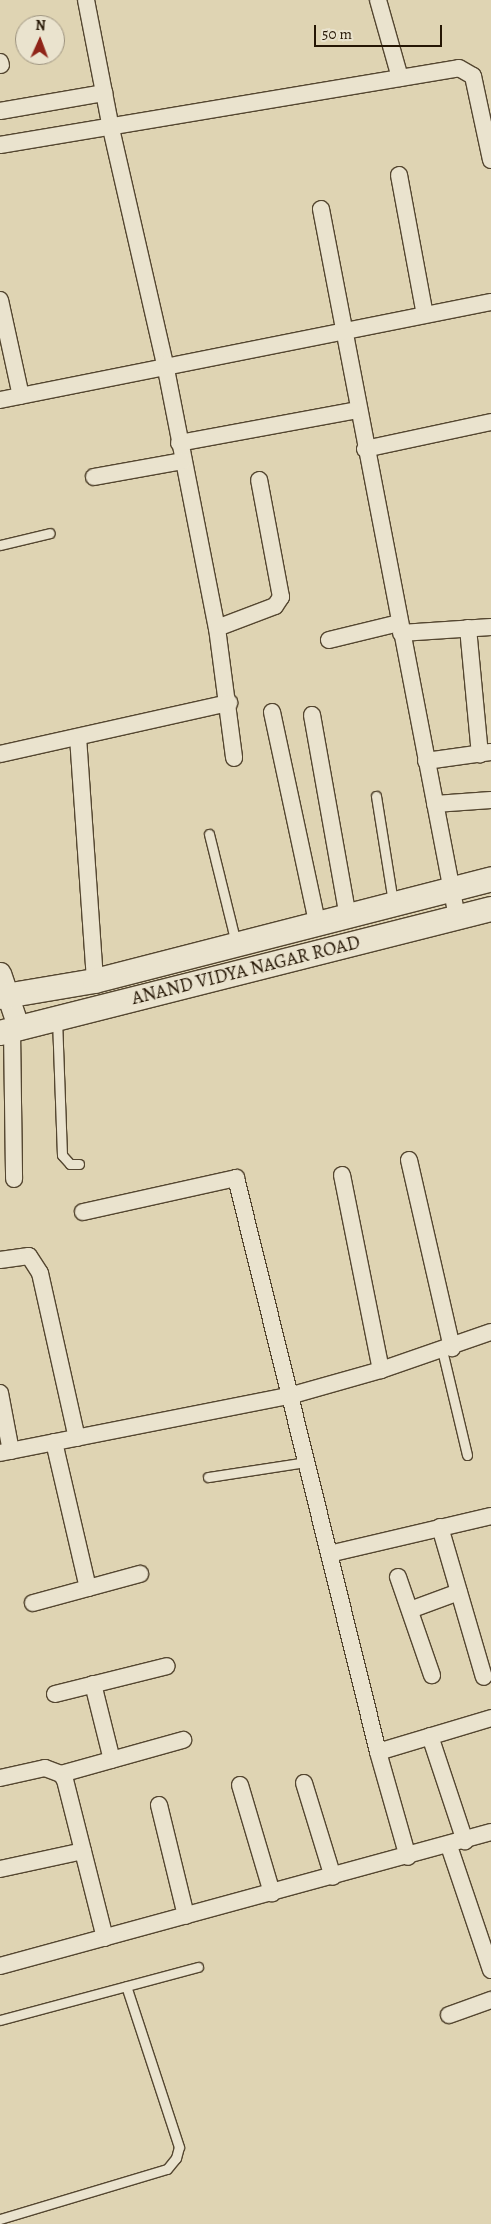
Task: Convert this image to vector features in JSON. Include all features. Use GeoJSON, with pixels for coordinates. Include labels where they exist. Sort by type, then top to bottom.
{"type":"FeatureCollection","features":[{"type":"Feature","properties":{"kind":"main road","name":"ANAND VIDYA NAGAR ROAD"},"geometry":{"type":"LineString","coordinates":[[2,989],[95,982],[236,945],[318,926],[452,888],[491,879]]}},
{"type":"Feature","properties":{"kind":"main road","name":"ANAND VIDYA NAGAR ROAD"},"geometry":{"type":"LineString","coordinates":[[10,1030],[491,909]]}},
{"type":"Feature","properties":{"kind":"street"},"geometry":{"type":"LineString","coordinates":[[86,0],[110,124],[165,364],[179,443],[217,628],[229,703],[234,758]]}},
{"type":"Feature","properties":{"kind":"street"},"geometry":{"type":"LineString","coordinates":[[378,0],[400,78]]}},
{"type":"Feature","properties":{"kind":"street"},"geometry":{"type":"LineString","coordinates":[[0,145],[110,124],[447,69],[468,71],[476,86],[491,160]]}},
{"type":"Feature","properties":{"kind":"street"},"geometry":{"type":"LineString","coordinates":[[0,111],[104,93]]}},
{"type":"Feature","properties":{"kind":"street"},"geometry":{"type":"LineString","coordinates":[[399,175],[425,315]]}},
{"type":"Feature","properties":{"kind":"street"},"geometry":{"type":"LineString","coordinates":[[321,209],[342,332],[457,918]]}},
{"type":"Feature","properties":{"kind":"street"},"geometry":{"type":"LineString","coordinates":[[0,300],[22,396]]}},
{"type":"Feature","properties":{"kind":"street"},"geometry":{"type":"LineString","coordinates":[[0,400],[165,364],[342,332],[491,302]]}},
{"type":"Feature","properties":{"kind":"street"},"geometry":{"type":"LineString","coordinates":[[179,443],[357,410]]}},
{"type":"Feature","properties":{"kind":"street"},"geometry":{"type":"LineString","coordinates":[[365,449],[491,422]]}},
{"type":"Feature","properties":{"kind":"street"},"geometry":{"type":"LineString","coordinates":[[94,477],[183,461]]}},
{"type":"Feature","properties":{"kind":"street"},"geometry":{"type":"LineString","coordinates":[[217,628],[275,606],[281,596],[259,480]]}},
{"type":"Feature","properties":{"kind":"street"},"geometry":{"type":"LineString","coordinates":[[329,640],[400,628],[491,627]]}},
{"type":"Feature","properties":{"kind":"street"},"geometry":{"type":"LineString","coordinates":[[426,761],[486,753],[468,628]]}},
{"type":"Feature","properties":{"kind":"street"},"geometry":{"type":"LineString","coordinates":[[0,754],[229,703]]}},
{"type":"Feature","properties":{"kind":"street"},"geometry":{"type":"LineString","coordinates":[[272,712],[318,926]]}},
{"type":"Feature","properties":{"kind":"street"},"geometry":{"type":"LineString","coordinates":[[312,715],[348,918]]}},
{"type":"Feature","properties":{"kind":"street"},"geometry":{"type":"LineString","coordinates":[[78,737],[95,982]]}},
{"type":"Feature","properties":{"kind":"street"},"geometry":{"type":"LineString","coordinates":[[434,804],[491,800]]}},
{"type":"Feature","properties":{"kind":"street"},"geometry":{"type":"LineString","coordinates":[[2,989],[10,1030],[14,1178]]}},
{"type":"Feature","properties":{"kind":"street"},"geometry":{"type":"LineString","coordinates":[[409,1160],[447,1349]]}},
{"type":"Feature","properties":{"kind":"street"},"geometry":{"type":"LineString","coordinates":[[342,1175],[381,1370]]}},
{"type":"Feature","properties":{"kind":"street"},"geometry":{"type":"LineString","coordinates":[[83,1212],[236,1178],[378,1752],[408,1857]]}},
{"type":"Feature","properties":{"kind":"street"},"geometry":{"type":"LineString","coordinates":[[0,1260],[29,1256],[40,1273],[77,1438]]}},
{"type":"Feature","properties":{"kind":"street"},"geometry":{"type":"LineString","coordinates":[[0,1393],[5,1452],[289,1396],[381,1370],[447,1349],[491,1332]]}},
{"type":"Feature","properties":{"kind":"street"},"geometry":{"type":"LineString","coordinates":[[54,1442],[88,1588]]}},
{"type":"Feature","properties":{"kind":"street"},"geometry":{"type":"LineString","coordinates":[[329,1554],[491,1516]]}},
{"type":"Feature","properties":{"kind":"street"},"geometry":{"type":"LineString","coordinates":[[440,1527],[484,1677]]}},
{"type":"Feature","properties":{"kind":"street"},"geometry":{"type":"LineString","coordinates":[[33,1603],[140,1574]]}},
{"type":"Feature","properties":{"kind":"street"},"geometry":{"type":"LineString","coordinates":[[398,1577],[432,1675]]}},
{"type":"Feature","properties":{"kind":"street"},"geometry":{"type":"LineString","coordinates":[[410,1610],[459,1592]]}},
{"type":"Feature","properties":{"kind":"street"},"geometry":{"type":"LineString","coordinates":[[55,1694],[167,1666]]}},
{"type":"Feature","properties":{"kind":"street"},"geometry":{"type":"LineString","coordinates":[[93,1684],[112,1760]]}},
{"type":"Feature","properties":{"kind":"street"},"geometry":{"type":"LineString","coordinates":[[378,1752],[491,1718]]}},
{"type":"Feature","properties":{"kind":"street"},"geometry":{"type":"LineString","coordinates":[[430,1736],[491,1970]]}},
{"type":"Feature","properties":{"kind":"street"},"geometry":{"type":"LineString","coordinates":[[0,1778],[45,1768],[61,1774],[183,1740]]}},
{"type":"Feature","properties":{"kind":"street"},"geometry":{"type":"LineString","coordinates":[[61,1774],[83,1850],[105,1938]]}},
{"type":"Feature","properties":{"kind":"street"},"geometry":{"type":"LineString","coordinates":[[304,1783],[333,1877]]}},
{"type":"Feature","properties":{"kind":"street"},"geometry":{"type":"LineString","coordinates":[[240,1785],[272,1893]]}},
{"type":"Feature","properties":{"kind":"street"},"geometry":{"type":"LineString","coordinates":[[159,1805],[186,1916]]}},
{"type":"Feature","properties":{"kind":"street"},"geometry":{"type":"LineString","coordinates":[[0,1966],[408,1857],[491,1832]]}},
{"type":"Feature","properties":{"kind":"street"},"geometry":{"type":"LineString","coordinates":[[0,1869],[83,1850]]}},
{"type":"Feature","properties":{"kind":"street"},"geometry":{"type":"LineString","coordinates":[[449,2015],[491,2000]]}},
{"type":"Feature","properties":{"kind":"lane"},"geometry":{"type":"LineString","coordinates":[[0,545],[50,533]]}},
{"type":"Feature","properties":{"kind":"lane"},"geometry":{"type":"LineString","coordinates":[[376,796],[394,905]]}},
{"type":"Feature","properties":{"kind":"lane"},"geometry":{"type":"LineString","coordinates":[[209,834],[236,945]]}},
{"type":"Feature","properties":{"kind":"lane"},"geometry":{"type":"LineString","coordinates":[[57,1019],[62,1155],[70,1164],[79,1164]]}},
{"type":"Feature","properties":{"kind":"lane"},"geometry":{"type":"LineString","coordinates":[[447,1349],[468,1455]]}},
{"type":"Feature","properties":{"kind":"lane"},"geometry":{"type":"LineString","coordinates":[[208,1477],[306,1462]]}},
{"type":"Feature","properties":{"kind":"lane"},"geometry":{"type":"LineString","coordinates":[[0,2020],[198,1967]]}},
{"type":"Feature","properties":{"kind":"lane"},"geometry":{"type":"LineString","coordinates":[[0,2218],[167,2168],[176,2158],[179,2147],[126,1986]]}}]}
